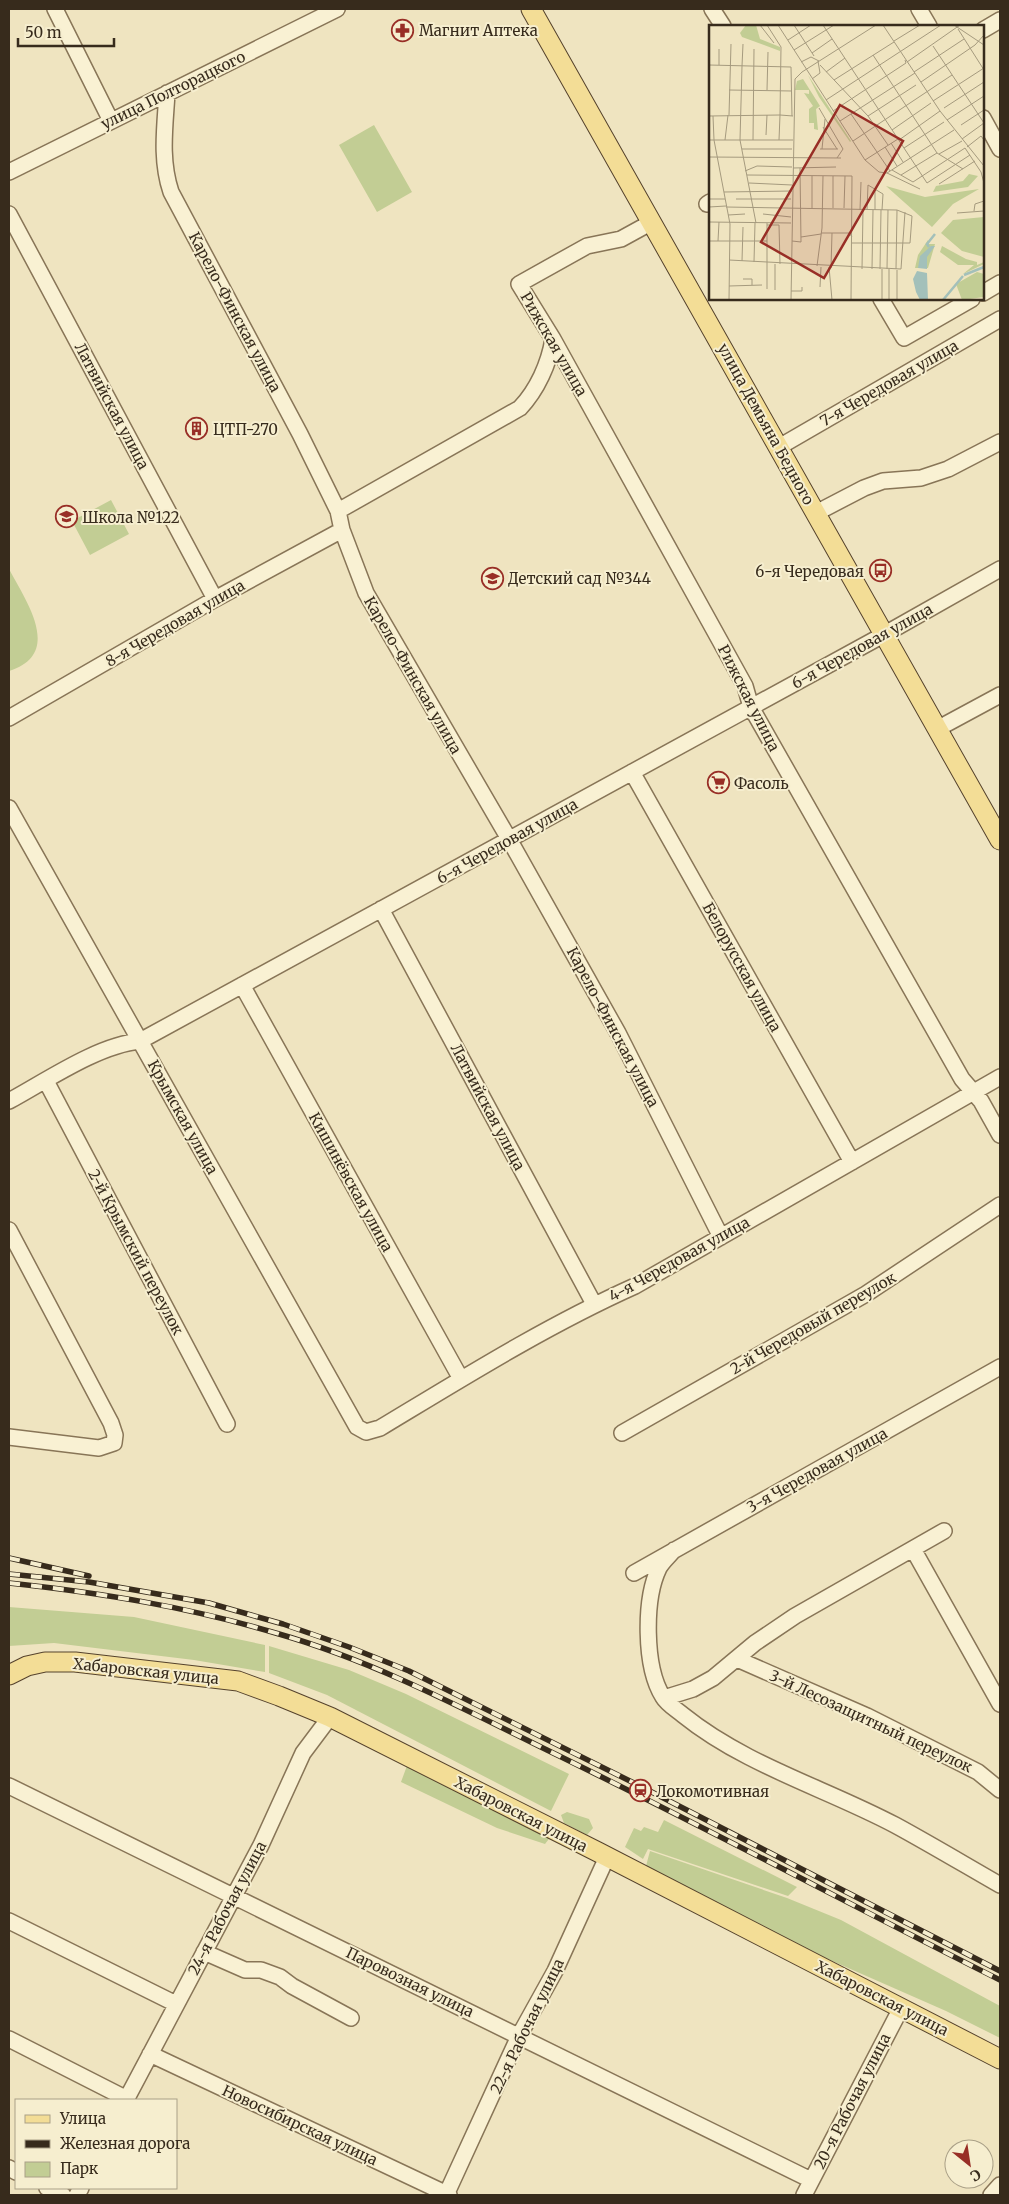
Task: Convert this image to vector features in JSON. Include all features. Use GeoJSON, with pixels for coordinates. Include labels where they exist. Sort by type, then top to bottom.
{"type":"FeatureCollection","features":[{"type":"Feature","properties":{"kind":"main road","name":"улица Демьяна Бедного"},"geometry":{"type":"LineString","coordinates":[[531,9],[937,728],[999,834]]}},
{"type":"Feature","properties":{"kind":"main road","name":"Хабаровская улица"},"geometry":{"type":"LineString","coordinates":[[12,1672],[45,1662],[75,1662],[238,1681],[280,1696],[330,1717],[607,1857],[1000,2060]]}},
{"type":"Feature","properties":{"kind":"street"},"geometry":{"type":"LineString","coordinates":[[55,9],[112,121]]}},
{"type":"Feature","properties":{"kind":"street","name":"улица Полторацкого"},"geometry":{"type":"LineString","coordinates":[[9,172],[336,9]]}},
{"type":"Feature","properties":{"kind":"street"},"geometry":{"type":"LineString","coordinates":[[712,9],[721,25]]}},
{"type":"Feature","properties":{"kind":"street"},"geometry":{"type":"LineString","coordinates":[[919,9],[928,25]]}},
{"type":"Feature","properties":{"kind":"street"},"geometry":{"type":"LineString","coordinates":[[984,29],[1000,20]]}},
{"type":"Feature","properties":{"kind":"street","name":"Карело-Финская улица"},"geometry":{"type":"LineString","coordinates":[[167,93],[164,160],[165,175],[171,192],[300,434],[338,512],[342,530],[366,593],[509,839],[618,1033],[721,1237]]}},
{"type":"Feature","properties":{"kind":"street"},"geometry":{"type":"LineString","coordinates":[[984,120],[1000,149]]}},
{"type":"Feature","properties":{"kind":"street","name":"Латвийская улица"},"geometry":{"type":"LineString","coordinates":[[9,214],[215,599]]}},
{"type":"Feature","properties":{"kind":"street","name":"Рижская улица"},"geometry":{"type":"LineString","coordinates":[[652,222],[621,239],[587,246],[519,284],[552,339],[745,686],[752,707],[962,1079],[973,1091],[1000,1135]]}},
{"type":"Feature","properties":{"kind":"street"},"geometry":{"type":"LineString","coordinates":[[984,292],[1000,283]]}},
{"type":"Feature","properties":{"kind":"street"},"geometry":{"type":"LineString","coordinates":[[882,300],[904,338],[970,300]]}},
{"type":"Feature","properties":{"kind":"street","name":"7-я Чередовая улица"},"geometry":{"type":"LineString","coordinates":[[779,447],[1000,319]]}},
{"type":"Feature","properties":{"kind":"street"},"geometry":{"type":"LineString","coordinates":[[338,512],[520,408],[536,387],[550,353],[552,339]]}},
{"type":"Feature","properties":{"kind":"street"},"geometry":{"type":"LineString","coordinates":[[816,513],[864,488],[883,482],[921,478],[948,469],[1000,442]]}},
{"type":"Feature","properties":{"kind":"street","name":"8-я Чередовая улица"},"geometry":{"type":"LineString","coordinates":[[9,718],[215,599],[342,530]]}},
{"type":"Feature","properties":{"kind":"street","name":"6-я Чередовая улица"},"geometry":{"type":"LineString","coordinates":[[9,1101],[105,1048],[125,1042],[140,1041],[752,707],[1000,569]]}},
{"type":"Feature","properties":{"kind":"street"},"geometry":{"type":"LineString","coordinates":[[937,728],[1000,694]]}},
{"type":"Feature","properties":{"kind":"street","name":"Белорусская улица"},"geometry":{"type":"LineString","coordinates":[[632,772],[852,1162]]}},
{"type":"Feature","properties":{"kind":"street","name":"Крымская улица"},"geometry":{"type":"LineString","coordinates":[[9,808],[357,1427]]}},
{"type":"Feature","properties":{"kind":"street","name":"Латвийская улица"},"geometry":{"type":"LineString","coordinates":[[381,909],[594,1304]]}},
{"type":"Feature","properties":{"kind":"street","name":"Кишинёвская улица"},"geometry":{"type":"LineString","coordinates":[[242,985],[461,1380]]}},
{"type":"Feature","properties":{"kind":"street","name":"4-я Чередовая улица"},"geometry":{"type":"LineString","coordinates":[[357,1427],[366,1432],[380,1428],[594,1304],[634,1286],[1000,1077]]}},
{"type":"Feature","properties":{"kind":"street","name":"2-й Крымский переулок"},"geometry":{"type":"LineString","coordinates":[[46,1081],[227,1424]]}},
{"type":"Feature","properties":{"kind":"street","name":"2-й Чередовый переулок"},"geometry":{"type":"LineString","coordinates":[[622,1433],[866,1294],[1000,1205]]}},
{"type":"Feature","properties":{"kind":"street"},"geometry":{"type":"LineString","coordinates":[[9,1230],[111,1423],[115,1435],[114,1443],[99,1448],[9,1437]]}},
{"type":"Feature","properties":{"kind":"street","name":"3-я Чередовая улица"},"geometry":{"type":"LineString","coordinates":[[634,1573],[1000,1367]]}},
{"type":"Feature","properties":{"kind":"street"},"geometry":{"type":"LineString","coordinates":[[664,1698],[693,1689],[713,1678],[755,1643],[795,1616],[944,1531]]}},
{"type":"Feature","properties":{"kind":"street"},"geometry":{"type":"LineString","coordinates":[[913,1549],[1000,1704]]}},
{"type":"Feature","properties":{"kind":"street"},"geometry":{"type":"LineString","coordinates":[[674,1550],[660,1567],[652,1589],[649,1606],[651,1654],[655,1677],[664,1698],[708,1735],[804,1784],[894,1825],[1000,1885]]}},
{"type":"Feature","properties":{"kind":"street","name":"3-й Лесозащитный переулок"},"geometry":{"type":"LineString","coordinates":[[737,1659],[867,1716],[978,1772],[1000,1790]]}},
{"type":"Feature","properties":{"kind":"street","name":"24-я Рабочая улица"},"geometry":{"type":"LineString","coordinates":[[128,2099],[233,1895],[261,1846],[303,1753],[330,1717]]}},
{"type":"Feature","properties":{"kind":"street","name":"Паровозная улица"},"geometry":{"type":"LineString","coordinates":[[9,1786],[811,2180]]}},
{"type":"Feature","properties":{"kind":"street","name":"22-я Рабочая улица"},"geometry":{"type":"LineString","coordinates":[[447,2195],[520,2036],[555,1971],[607,1857]]}},
{"type":"Feature","properties":{"kind":"street"},"geometry":{"type":"LineString","coordinates":[[9,1921],[176,2004]]}},
{"type":"Feature","properties":{"kind":"street"},"geometry":{"type":"LineString","coordinates":[[204,1952],[245,1970],[261,1970],[280,1977],[292,1986],[351,2018]]}},
{"type":"Feature","properties":{"kind":"street","name":"20-я Рабочая улица"},"geometry":{"type":"LineString","coordinates":[[804,2195],[901,2008]]}},
{"type":"Feature","properties":{"kind":"street"},"geometry":{"type":"LineString","coordinates":[[9,2039],[125,2099]]}},
{"type":"Feature","properties":{"kind":"street","name":"Новосибирская улица"},"geometry":{"type":"LineString","coordinates":[[150,2054],[447,2195]]}},
{"type":"Feature","properties":{"kind":"street"},"geometry":{"type":"LineString","coordinates":[[992,2195],[1000,2185]]}},
{"type":"Feature","properties":{"kind":"green space"},"geometry":{"type":"Polygon","coordinates":[[[374,125],[412,192],[377,212],[339,145],[374,125]]]}},
{"type":"Feature","properties":{"kind":"green space"},"geometry":{"type":"Polygon","coordinates":[[[111,500],[129,534],[90,555],[72,521],[111,500]]]}},
{"type":"Feature","properties":{"kind":"green space"},"geometry":{"type":"Polygon","coordinates":[[[9,569],[31,611],[38,640],[35,652],[25,663],[9,671],[9,569]]]}},
{"type":"Feature","properties":{"kind":"green space"},"geometry":{"type":"Polygon","coordinates":[[[9,1607],[134,1617],[265,1645],[265,1672],[194,1660],[54,1643],[9,1646],[9,1607]]]}},
{"type":"Feature","properties":{"kind":"green space"},"geometry":{"type":"Polygon","coordinates":[[[269,1646],[349,1670],[406,1694],[569,1774],[551,1811],[327,1695],[269,1673],[269,1646]]]}},
{"type":"Feature","properties":{"kind":"green space"},"geometry":{"type":"Polygon","coordinates":[[[408,1763],[552,1835],[545,1844],[497,1828],[401,1782],[408,1763]]]}},
{"type":"Feature","properties":{"kind":"green space"},"geometry":{"type":"Polygon","coordinates":[[[567,1812],[589,1819],[593,1828],[587,1835],[564,1823],[561,1815],[567,1812]]]}},
{"type":"Feature","properties":{"kind":"green space"},"geometry":{"type":"Polygon","coordinates":[[[664,1820],[797,1887],[788,1896],[648,1849],[643,1859],[625,1847],[634,1828],[641,1831],[644,1827],[658,1832],[664,1820]]]}},
{"type":"Feature","properties":{"kind":"green space"},"geometry":{"type":"Polygon","coordinates":[[[650,1851],[787,1898],[841,1920],[1000,2006],[1000,2038],[946,2011],[805,1949],[646,1866],[650,1851]]]}},
{"type":"Feature","properties":{"kind":"railway"},"geometry":{"type":"LineString","coordinates":[[9,1558],[89,1576]]}},
{"type":"Feature","properties":{"kind":"railway"},"geometry":{"type":"LineString","coordinates":[[9,1574],[89,1582],[209,1603],[283,1624],[349,1647],[409,1671],[642,1787],[1000,1971]]}},
{"type":"Feature","properties":{"kind":"railway"},"geometry":{"type":"LineString","coordinates":[[9,1583],[112,1596],[212,1616],[279,1634],[348,1657],[416,1686],[604,1778],[1000,1980]]}},
{"type":"Feature","properties":{"kind":"place","name":"Магнит Аптека"},"geometry":{"type":"Point","coordinates":[403,30]}},
{"type":"Feature","properties":{"kind":"place","name":"ЦТП-270"},"geometry":{"type":"Point","coordinates":[197,429]}},
{"type":"Feature","properties":{"kind":"place","name":"Школа №122"},"geometry":{"type":"Point","coordinates":[66,517]}},
{"type":"Feature","properties":{"kind":"place","name":"6-я Чередовая"},"geometry":{"type":"Point","coordinates":[880,571]}},
{"type":"Feature","properties":{"kind":"place","name":"Детский сад №344"},"geometry":{"type":"Point","coordinates":[492,578]}},
{"type":"Feature","properties":{"kind":"place","name":"Фасоль"},"geometry":{"type":"Point","coordinates":[718,783]}},
{"type":"Feature","properties":{"kind":"place","name":"Локомотивная"},"geometry":{"type":"Point","coordinates":[640,1791]}}]}
